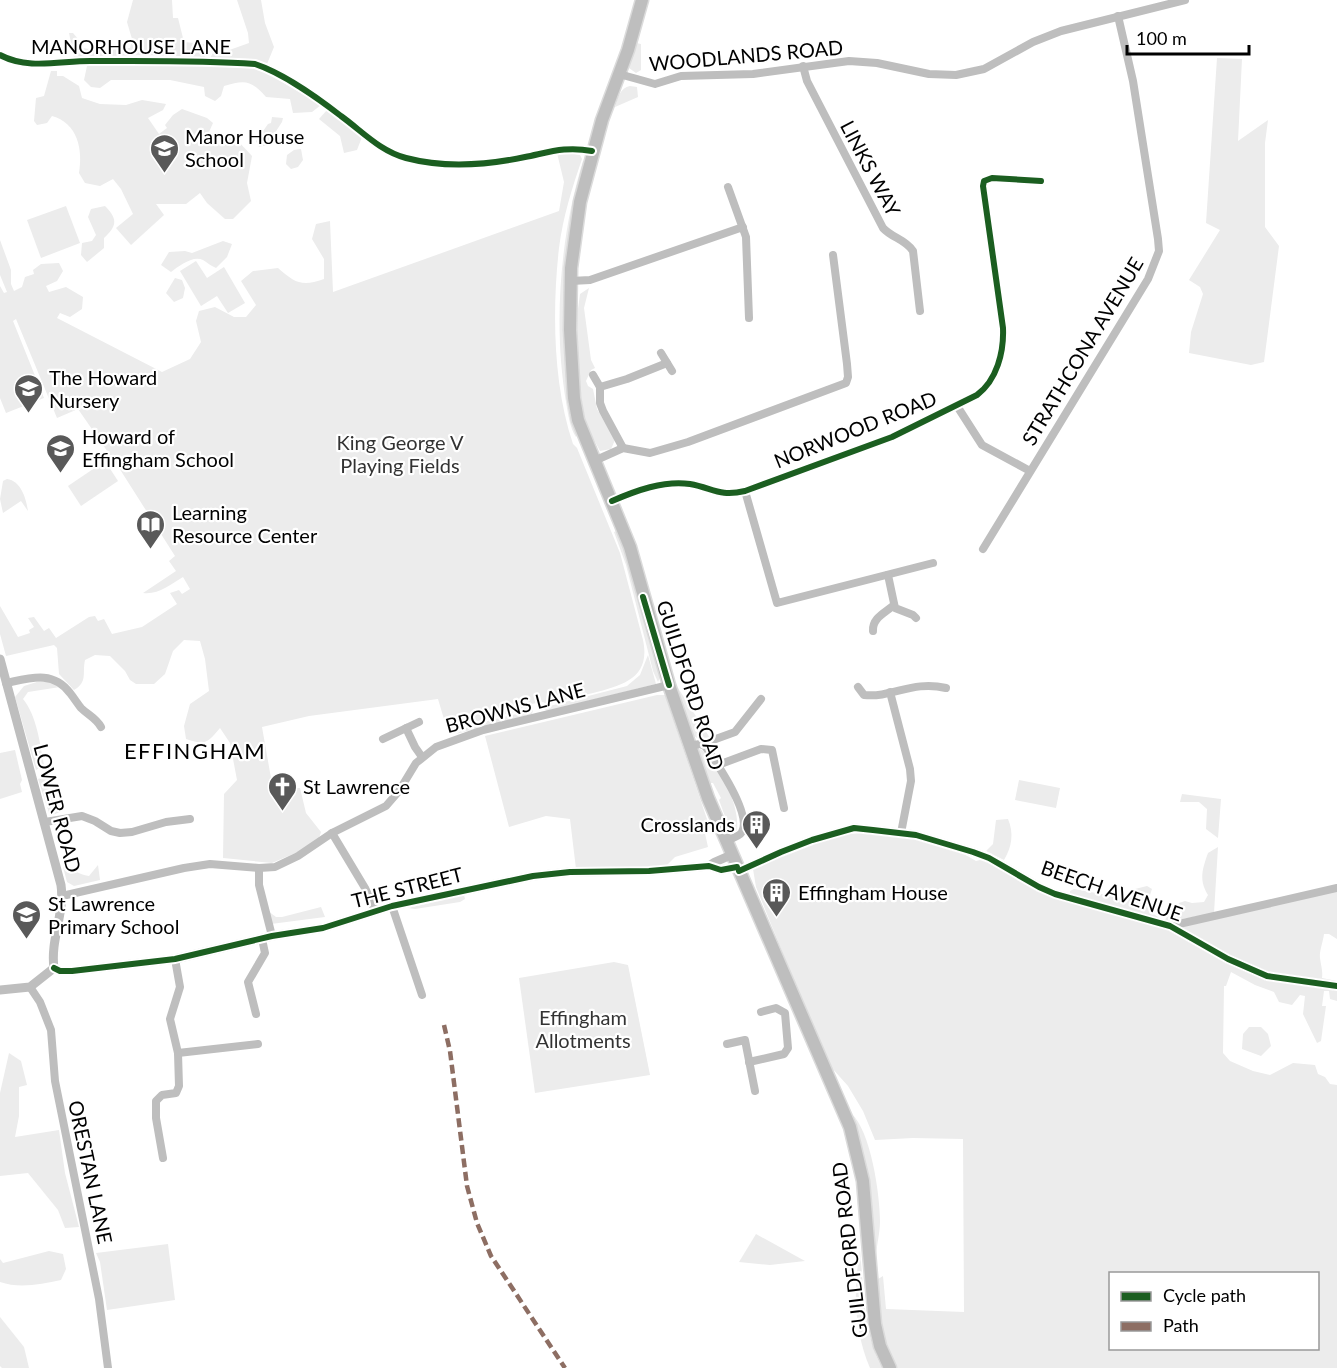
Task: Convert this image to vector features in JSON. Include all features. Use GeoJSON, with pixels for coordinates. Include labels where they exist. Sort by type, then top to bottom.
{"type":"FeatureCollection","features":[{"type":"Feature","properties":{"kind":"main road","name":"GUILDFORD ROAD"},"geometry":{"type":"LineString","coordinates":[[642,0],[592,151],[574,235],[570,341],[574,398],[578,420],[630,548],[669,685],[725,841],[847,1116],[858,1155],[865,1196],[874,1324],[880,1346],[890,1368]]}},
{"type":"Feature","properties":{"kind":"street","name":"WOODLANDS ROAD"},"geometry":{"type":"LineString","coordinates":[[619,74],[655,84],[681,76],[753,74],[803,66],[863,61],[929,74],[956,75],[984,69],[1044,36],[1185,0]]}},
{"type":"Feature","properties":{"kind":"street","name":"STRATHCONA AVENUE"},"geometry":{"type":"LineString","coordinates":[[983,549],[1148,279],[1159,251],[1133,81],[1118,16]]}},
{"type":"Feature","properties":{"kind":"street","name":"MANORHOUSE LANE"},"geometry":{"type":"LineString","coordinates":[[0,55],[17,62],[41,63],[163,61],[255,64],[267,68],[326,105],[371,141],[394,154],[419,161],[442,164],[491,162],[570,148],[592,151]]}},
{"type":"Feature","properties":{"kind":"street","name":"LINKS WAY"},"geometry":{"type":"LineString","coordinates":[[803,66],[807,81],[883,228],[889,234],[908,244],[913,251],[920,311]]}},
{"type":"Feature","properties":{"kind":"street","name":"NORWOOD ROAD"},"geometry":{"type":"LineString","coordinates":[[612,501],[662,485],[679,483],[692,484],[726,494],[745,491],[892,437],[977,395],[987,387],[997,368],[1004,343],[1004,328],[982,193],[984,181],[992,178],[1041,181]]}},
{"type":"Feature","properties":{"kind":"street"},"geometry":{"type":"LineString","coordinates":[[728,187],[743,227],[747,249],[749,318]]}},
{"type":"Feature","properties":{"kind":"street"},"geometry":{"type":"LineString","coordinates":[[571,280],[590,280],[743,227]]}},
{"type":"Feature","properties":{"kind":"street"},"geometry":{"type":"LineString","coordinates":[[594,461],[623,448],[644,453],[670,447],[846,383],[848,377],[833,255]]}},
{"type":"Feature","properties":{"kind":"street"},"geometry":{"type":"LineString","coordinates":[[661,353],[672,372]]}},
{"type":"Feature","properties":{"kind":"street"},"geometry":{"type":"LineString","coordinates":[[600,387],[667,363]]}},
{"type":"Feature","properties":{"kind":"street"},"geometry":{"type":"LineString","coordinates":[[593,375],[600,387],[600,403],[623,448]]}},
{"type":"Feature","properties":{"kind":"street","name":"NORWOOD ROAD"},"geometry":{"type":"LineString","coordinates":[[957,406],[982,445],[1030,471]]}},
{"type":"Feature","properties":{"kind":"street"},"geometry":{"type":"LineString","coordinates":[[745,491],[777,603],[933,563]]}},
{"type":"Feature","properties":{"kind":"street"},"geometry":{"type":"LineString","coordinates":[[888,574],[895,608],[914,615],[916,618]]}},
{"type":"Feature","properties":{"kind":"street"},"geometry":{"type":"LineString","coordinates":[[873,631],[872,627],[877,618],[894,605]]}},
{"type":"Feature","properties":{"kind":"street","name":"LOWER ROAD"},"geometry":{"type":"LineString","coordinates":[[0,659],[45,822],[62,896],[54,940],[54,968]]}},
{"type":"Feature","properties":{"kind":"street"},"geometry":{"type":"LineString","coordinates":[[6,683],[35,677],[55,679],[63,685],[83,710],[98,721],[101,727]]}},
{"type":"Feature","properties":{"kind":"street","name":"BROWNS LANE"},"geometry":{"type":"LineString","coordinates":[[62,896],[190,867],[217,864],[259,868],[275,867],[298,856],[332,833],[391,801],[422,757],[444,743],[483,730],[669,685]]}},
{"type":"Feature","properties":{"kind":"street"},"geometry":{"type":"LineString","coordinates":[[858,687],[864,695],[871,696],[925,685],[946,688]]}},
{"type":"Feature","properties":{"kind":"street"},"geometry":{"type":"LineString","coordinates":[[890,692],[910,769],[911,781],[902,833]]}},
{"type":"Feature","properties":{"kind":"street"},"geometry":{"type":"LineString","coordinates":[[705,746],[713,740],[735,732],[761,699]]}},
{"type":"Feature","properties":{"kind":"street"},"geometry":{"type":"LineString","coordinates":[[383,739],[419,722]]}},
{"type":"Feature","properties":{"kind":"street"},"geometry":{"type":"LineString","coordinates":[[406,728],[422,757]]}},
{"type":"Feature","properties":{"kind":"street"},"geometry":{"type":"LineString","coordinates":[[689,746],[700,744],[705,746],[735,794],[743,830],[740,835],[725,841]]}},
{"type":"Feature","properties":{"kind":"street"},"geometry":{"type":"LineString","coordinates":[[718,765],[761,749],[772,750],[784,808]]}},
{"type":"Feature","properties":{"kind":"street"},"geometry":{"type":"LineString","coordinates":[[45,822],[82,816],[111,831],[120,833],[190,819]]}},
{"type":"Feature","properties":{"kind":"street","name":"BEECH AVENUE"},"geometry":{"type":"LineString","coordinates":[[738,869],[796,846],[854,828],[902,833],[942,842],[989,858],[1055,894],[1170,926],[1235,962],[1267,976],[1337,986]]}},
{"type":"Feature","properties":{"kind":"street"},"geometry":{"type":"LineString","coordinates":[[332,833],[365,888],[375,910]]}},
{"type":"Feature","properties":{"kind":"street","name":"THE STREET"},"geometry":{"type":"LineString","coordinates":[[709,866],[731,855]]}},
{"type":"Feature","properties":{"kind":"street","name":"THE STREET"},"geometry":{"type":"LineString","coordinates":[[54,968],[60,971],[72,971],[175,959],[272,936],[324,928],[375,910],[533,876],[570,872],[649,871],[709,866],[722,870],[738,869]]}},
{"type":"Feature","properties":{"kind":"street"},"geometry":{"type":"LineString","coordinates":[[259,868],[259,885],[272,936]]}},
{"type":"Feature","properties":{"kind":"street"},"geometry":{"type":"LineString","coordinates":[[1170,926],[1337,888]]}},
{"type":"Feature","properties":{"kind":"street"},"geometry":{"type":"LineString","coordinates":[[392,906],[422,995]]}},
{"type":"Feature","properties":{"kind":"street"},"geometry":{"type":"LineString","coordinates":[[256,1014],[248,982],[265,954],[262,939]]}},
{"type":"Feature","properties":{"kind":"street"},"geometry":{"type":"LineString","coordinates":[[163,1158],[156,1118],[156,1101],[162,1095],[178,1091],[178,1053],[170,1019],[180,987],[175,959]]}},
{"type":"Feature","properties":{"kind":"street"},"geometry":{"type":"LineString","coordinates":[[0,990],[30,987],[54,968]]}},
{"type":"Feature","properties":{"kind":"street","name":"ORESTAN LANE"},"geometry":{"type":"LineString","coordinates":[[30,987],[40,1002],[51,1030],[55,1081],[99,1299],[108,1368]]}},
{"type":"Feature","properties":{"kind":"street"},"geometry":{"type":"LineString","coordinates":[[785,1013],[799,1007]]}},
{"type":"Feature","properties":{"kind":"street"},"geometry":{"type":"LineString","coordinates":[[761,1012],[776,1008],[785,1013]]}},
{"type":"Feature","properties":{"kind":"street"},"geometry":{"type":"LineString","coordinates":[[749,1062],[778,1056],[787,1051],[789,1044],[785,1013]]}},
{"type":"Feature","properties":{"kind":"street"},"geometry":{"type":"LineString","coordinates":[[727,1044],[745,1040],[755,1091]]}},
{"type":"Feature","properties":{"kind":"street"},"geometry":{"type":"LineString","coordinates":[[178,1053],[258,1044]]}},
{"type":"Feature","properties":{"kind":"green space"},"geometry":{"type":"Polygon","coordinates":[[[133,0],[172,0],[173,18],[178,18],[184,42],[204,44],[205,57],[144,55],[74,57],[69,33],[73,33],[78,39],[81,48],[99,50],[130,48],[132,39],[127,22],[133,0]]]}},
{"type":"Feature","properties":{"kind":"green space"},"geometry":{"type":"Polygon","coordinates":[[[237,0],[261,0],[265,23],[274,47],[267,64],[236,58],[210,58],[213,53],[221,53],[249,43],[237,0]]]}},
{"type":"Feature","properties":{"kind":"green space"},"geometry":{"type":"Polygon","coordinates":[[[636,43],[641,44],[641,70],[636,73],[629,68],[636,43]]]}},
{"type":"Feature","properties":{"kind":"green space"},"geometry":{"type":"Polygon","coordinates":[[[1217,58],[1242,59],[1238,141],[1268,120],[1265,143],[1265,227],[1279,246],[1264,362],[1251,365],[1189,353],[1191,332],[1203,294],[1200,287],[1189,280],[1220,230],[1206,223],[1217,58]]]}},
{"type":"Feature","properties":{"kind":"green space"},"geometry":{"type":"Polygon","coordinates":[[[153,64],[253,68],[267,73],[321,105],[312,112],[293,113],[290,99],[266,97],[252,84],[243,82],[224,86],[221,96],[215,101],[205,96],[204,87],[170,80],[111,80],[100,88],[91,87],[84,80],[87,66],[153,64]]]}},
{"type":"Feature","properties":{"kind":"green space"},"geometry":{"type":"Polygon","coordinates":[[[51,71],[57,71],[57,76],[63,76],[79,86],[82,98],[100,104],[126,105],[142,100],[166,104],[163,110],[148,118],[159,134],[167,128],[165,125],[173,115],[182,109],[207,118],[213,123],[209,132],[213,142],[223,145],[230,138],[236,139],[252,156],[247,183],[251,201],[233,219],[225,219],[207,203],[200,193],[186,204],[156,204],[164,215],[131,245],[116,228],[133,214],[121,189],[113,179],[100,186],[85,183],[79,173],[80,155],[77,138],[68,125],[52,116],[47,123],[37,125],[34,121],[36,98],[44,96],[51,71]]]}},
{"type":"Feature","properties":{"kind":"green space"},"geometry":{"type":"Polygon","coordinates":[[[630,86],[637,87],[638,97],[615,107],[618,96],[630,86]]]}},
{"type":"Feature","properties":{"kind":"green space"},"geometry":{"type":"Polygon","coordinates":[[[327,110],[362,137],[357,150],[344,153],[340,136],[319,119],[327,110]]]}},
{"type":"Feature","properties":{"kind":"green space"},"geometry":{"type":"Polygon","coordinates":[[[272,117],[283,118],[282,122],[267,145],[259,147],[256,141],[271,123],[272,117]]]}},
{"type":"Feature","properties":{"kind":"green space"},"geometry":{"type":"Polygon","coordinates":[[[301,149],[303,160],[298,167],[291,169],[286,164],[287,155],[294,150],[301,149]]]}},
{"type":"Feature","properties":{"kind":"green space","name":"King George V Playing Fields"},"geometry":{"type":"Polygon","coordinates":[[[557,153],[580,155],[582,159],[571,192],[559,248],[555,322],[561,397],[573,444],[577,448],[620,553],[643,640],[643,663],[632,678],[615,687],[547,704],[543,702],[531,704],[529,708],[447,729],[438,699],[309,716],[262,727],[271,778],[292,777],[297,788],[300,788],[306,813],[321,832],[319,838],[300,851],[272,863],[223,858],[224,794],[237,780],[230,743],[220,728],[205,742],[186,739],[184,726],[190,704],[209,691],[200,641],[184,640],[173,651],[165,674],[154,684],[136,684],[110,656],[95,655],[85,660],[83,680],[74,690],[59,674],[57,648],[54,645],[6,656],[0,634],[0,606],[18,637],[30,633],[29,630],[34,627],[28,618],[34,617],[44,631],[49,628],[56,638],[89,617],[95,616],[98,621],[104,619],[112,634],[142,627],[177,604],[170,593],[179,590],[182,594],[190,589],[183,577],[159,591],[143,593],[176,571],[169,561],[175,556],[78,409],[57,418],[16,319],[13,321],[44,398],[6,413],[0,398],[0,286],[4,293],[7,292],[0,275],[0,240],[11,270],[11,284],[14,291],[22,287],[25,277],[34,274],[33,270],[41,264],[59,263],[63,271],[57,281],[46,286],[49,292],[66,287],[83,297],[82,309],[70,317],[60,313],[57,318],[162,372],[190,359],[201,342],[196,321],[199,311],[215,307],[234,317],[246,317],[256,305],[241,281],[253,271],[278,268],[294,280],[304,283],[324,279],[324,259],[312,239],[316,224],[330,221],[333,292],[559,211],[564,182],[557,153]]]}},
{"type":"Feature","properties":{"kind":"green space"},"geometry":{"type":"Polygon","coordinates":[[[583,161],[569,241],[579,433],[576,437],[568,416],[562,373],[560,311],[564,249],[575,189],[583,161]]]}},
{"type":"Feature","properties":{"kind":"green space"},"geometry":{"type":"Polygon","coordinates":[[[66,206],[80,243],[41,258],[27,220],[66,206]]]}},
{"type":"Feature","properties":{"kind":"green space"},"geometry":{"type":"Polygon","coordinates":[[[105,206],[114,219],[113,226],[104,238],[104,248],[87,262],[81,255],[82,243],[92,241],[96,235],[88,217],[91,209],[105,206]]]}},
{"type":"Feature","properties":{"kind":"green space"},"geometry":{"type":"Polygon","coordinates":[[[223,241],[232,244],[227,257],[216,268],[199,259],[186,262],[171,272],[161,265],[169,252],[192,253],[223,241]]]}},
{"type":"Feature","properties":{"kind":"green space"},"geometry":{"type":"Polygon","coordinates":[[[196,261],[207,278],[224,267],[245,303],[228,313],[217,296],[201,306],[180,271],[196,261]]]}},
{"type":"Feature","properties":{"kind":"green space"},"geometry":{"type":"Polygon","coordinates":[[[175,278],[182,280],[185,288],[183,298],[174,302],[166,293],[175,278]]]}},
{"type":"Feature","properties":{"kind":"green space"},"geometry":{"type":"Polygon","coordinates":[[[589,288],[584,308],[591,360],[595,368],[591,370],[586,381],[593,389],[597,409],[615,440],[611,449],[600,451],[593,438],[597,449],[593,447],[587,428],[580,391],[577,353],[575,296],[578,291],[578,309],[580,294],[589,288]]]}},
{"type":"Feature","properties":{"kind":"green space"},"geometry":{"type":"Polygon","coordinates":[[[105,461],[118,481],[81,506],[68,486],[105,461]]]}},
{"type":"Feature","properties":{"kind":"green space"},"geometry":{"type":"Polygon","coordinates":[[[12,480],[19,487],[28,511],[21,501],[3,513],[0,499],[3,481],[12,480]]]}},
{"type":"Feature","properties":{"kind":"green space"},"geometry":{"type":"Polygon","coordinates":[[[619,530],[661,675],[658,682],[653,671],[626,565],[614,532],[619,530]]]}},
{"type":"Feature","properties":{"kind":"green space"},"geometry":{"type":"Polygon","coordinates":[[[648,655],[656,684],[547,711],[542,708],[627,686],[640,675],[648,655]]]}},
{"type":"Feature","properties":{"kind":"green space"},"geometry":{"type":"Polygon","coordinates":[[[40,681],[55,683],[60,687],[28,692],[23,699],[35,722],[41,748],[44,765],[36,770],[15,697],[24,686],[40,681]]]}},
{"type":"Feature","properties":{"kind":"green space"},"geometry":{"type":"Polygon","coordinates":[[[678,688],[710,738],[697,738],[690,733],[676,691],[678,688]]]}},
{"type":"Feature","properties":{"kind":"green space"},"geometry":{"type":"Polygon","coordinates":[[[665,695],[710,828],[704,829],[708,847],[675,857],[666,866],[576,869],[570,819],[546,816],[509,827],[485,736],[665,695]]]}},
{"type":"Feature","properties":{"kind":"green space"},"geometry":{"type":"Polygon","coordinates":[[[533,710],[532,714],[456,734],[471,725],[533,710]]]}},
{"type":"Feature","properties":{"kind":"green space"},"geometry":{"type":"Polygon","coordinates":[[[699,749],[709,757],[722,776],[732,798],[737,820],[735,831],[730,830],[719,800],[721,798],[713,783],[709,783],[698,753],[699,749]]]}},
{"type":"Feature","properties":{"kind":"green space"},"geometry":{"type":"Polygon","coordinates":[[[15,750],[22,780],[20,784],[22,792],[0,799],[0,753],[15,750]]]}},
{"type":"Feature","properties":{"kind":"green space"},"geometry":{"type":"Polygon","coordinates":[[[47,777],[56,807],[60,812],[50,816],[38,779],[47,777]]]}},
{"type":"Feature","properties":{"kind":"green space"},"geometry":{"type":"Polygon","coordinates":[[[1019,780],[1060,788],[1056,808],[1015,800],[1019,780]]]}},
{"type":"Feature","properties":{"kind":"green space"},"geometry":{"type":"Polygon","coordinates":[[[1182,794],[1221,799],[1218,838],[1206,829],[1207,809],[1199,802],[1180,802],[1182,794]]]}},
{"type":"Feature","properties":{"kind":"green space"},"geometry":{"type":"Polygon","coordinates":[[[1008,819],[1011,840],[1004,860],[986,851],[993,844],[996,820],[1008,819]]]}},
{"type":"Feature","properties":{"kind":"green space"},"geometry":{"type":"Polygon","coordinates":[[[859,833],[934,843],[976,861],[984,859],[1040,891],[1178,926],[1337,891],[1337,939],[1324,934],[1320,956],[1322,978],[1337,981],[1337,1001],[1330,999],[1329,991],[1324,991],[1322,1006],[1326,1006],[1321,1041],[1317,1043],[1303,1014],[1305,996],[1300,995],[1292,1005],[1279,1002],[1274,992],[1231,972],[1224,986],[1223,1053],[1230,1061],[1253,1071],[1270,1075],[1293,1063],[1315,1065],[1318,1074],[1325,1077],[1330,1084],[1337,1085],[1337,1368],[895,1368],[885,1349],[873,1282],[883,1276],[886,1309],[964,1312],[963,1139],[875,1140],[863,1111],[848,1086],[831,1067],[756,887],[753,869],[804,846],[859,833]]]}},
{"type":"Feature","properties":{"kind":"green space"},"geometry":{"type":"Polygon","coordinates":[[[1218,847],[1214,913],[1172,921],[1165,920],[1167,916],[1174,914],[1179,903],[1204,902],[1208,895],[1202,880],[1204,865],[1208,853],[1218,847]]]}},
{"type":"Feature","properties":{"kind":"green space"},"geometry":{"type":"Polygon","coordinates":[[[98,865],[100,880],[74,886],[67,882],[63,867],[89,876],[98,865]]]}},
{"type":"Feature","properties":{"kind":"green space"},"geometry":{"type":"Polygon","coordinates":[[[1147,886],[1152,889],[1147,904],[1150,905],[1149,911],[1159,919],[1070,894],[1070,891],[1074,889],[1123,898],[1131,890],[1147,886]]]}},
{"type":"Feature","properties":{"kind":"green space"},"geometry":{"type":"Polygon","coordinates":[[[464,895],[465,899],[460,902],[408,908],[464,895]]]}},
{"type":"Feature","properties":{"kind":"green space"},"geometry":{"type":"Polygon","coordinates":[[[321,907],[325,917],[271,924],[268,911],[276,917],[282,917],[321,907]]]}},
{"type":"Feature","properties":{"kind":"green space","name":"Effingham Allotments"},"geometry":{"type":"Polygon","coordinates":[[[614,962],[628,965],[650,1075],[535,1093],[519,978],[614,962]]]}},
{"type":"Feature","properties":{"kind":"green space"},"geometry":{"type":"Polygon","coordinates":[[[1249,1027],[1261,1027],[1268,1034],[1271,1046],[1261,1056],[1242,1049],[1243,1034],[1249,1027]]]}},
{"type":"Feature","properties":{"kind":"green space"},"geometry":{"type":"Polygon","coordinates":[[[9,1053],[21,1061],[27,1085],[19,1087],[19,1116],[15,1137],[59,1130],[65,1173],[79,1227],[65,1228],[58,1210],[28,1173],[0,1176],[0,1093],[9,1053]]]}},
{"type":"Feature","properties":{"kind":"green space"},"geometry":{"type":"Polygon","coordinates":[[[851,1113],[864,1134],[876,1180],[880,1225],[876,1255],[872,1256],[865,1166],[851,1113]]]}},
{"type":"Feature","properties":{"kind":"green space"},"geometry":{"type":"Polygon","coordinates":[[[756,1234],[805,1261],[770,1265],[739,1262],[756,1234]]]}},
{"type":"Feature","properties":{"kind":"green space"},"geometry":{"type":"Polygon","coordinates":[[[168,1244],[175,1300],[107,1310],[100,1262],[96,1253],[168,1244]]]}},
{"type":"Feature","properties":{"kind":"green space"},"geometry":{"type":"Polygon","coordinates":[[[860,1250],[868,1325],[882,1368],[870,1368],[858,1325],[856,1280],[860,1250]]]}},
{"type":"Feature","properties":{"kind":"green space"},"geometry":{"type":"Polygon","coordinates":[[[49,1251],[63,1254],[66,1269],[61,1280],[23,1285],[0,1282],[0,1259],[3,1263],[49,1251]]]}},
{"type":"Feature","properties":{"kind":"green space"},"geometry":{"type":"Polygon","coordinates":[[[0,1317],[24,1347],[29,1368],[2,1368],[0,1366],[0,1317]]]}},
{"type":"Feature","properties":{"kind":"marked path"},"geometry":{"type":"LineString","coordinates":[[444,1025],[450,1051],[467,1186],[477,1223],[491,1256],[565,1368]]}},
{"type":"Feature","properties":{"kind":"cycle path"},"geometry":{"type":"LineString","coordinates":[[0,55],[11,60],[44,64],[90,61],[255,64],[277,73],[300,87],[388,151],[420,161],[450,164],[481,163],[511,160],[558,150],[592,151]]}},
{"type":"Feature","properties":{"kind":"cycle path"},"geometry":{"type":"LineString","coordinates":[[612,501],[640,490],[680,483],[729,493],[745,491],[892,437],[977,395],[990,382],[994,374],[1003,337],[984,181],[992,178],[1041,181]]}},
{"type":"Feature","properties":{"kind":"cycle path"},"geometry":{"type":"LineString","coordinates":[[643,597],[669,685]]}},
{"type":"Feature","properties":{"kind":"cycle path"},"geometry":{"type":"LineString","coordinates":[[739,871],[812,840],[854,828],[916,835],[989,858],[1055,894],[1170,926],[1228,959],[1267,976],[1337,986]]}},
{"type":"Feature","properties":{"kind":"cycle path"},"geometry":{"type":"LineString","coordinates":[[54,968],[60,971],[72,971],[175,959],[272,936],[323,928],[392,906],[533,876],[570,872],[649,871],[709,866],[721,870],[737,867]]}},
{"type":"Feature","properties":{"kind":"place","name":"Manor House School"},"geometry":{"type":"Point","coordinates":[164,174]}},
{"type":"Feature","properties":{"kind":"place","name":"The Howard Nursery"},"geometry":{"type":"Point","coordinates":[28,414]}},
{"type":"Feature","properties":{"kind":"place","name":"Howard of Effingham School"},"geometry":{"type":"Point","coordinates":[61,474]}},
{"type":"Feature","properties":{"kind":"place","name":"Learning Resource Center"},"geometry":{"type":"Point","coordinates":[151,550]}},
{"type":"Feature","properties":{"kind":"place","name":"St Lawrence"},"geometry":{"type":"Point","coordinates":[282,812]}},
{"type":"Feature","properties":{"kind":"place","name":"Crosslands"},"geometry":{"type":"Point","coordinates":[756,850]}},
{"type":"Feature","properties":{"kind":"place","name":"Effingham House"},"geometry":{"type":"Point","coordinates":[777,918]}},
{"type":"Feature","properties":{"kind":"place","name":"St Lawrence Primary School"},"geometry":{"type":"Point","coordinates":[27,940]}},
{"type":"Feature","properties":{"kind":"district","name":"EFFINGHAM"},"geometry":{"type":"Point","coordinates":[195,750]}}]}
